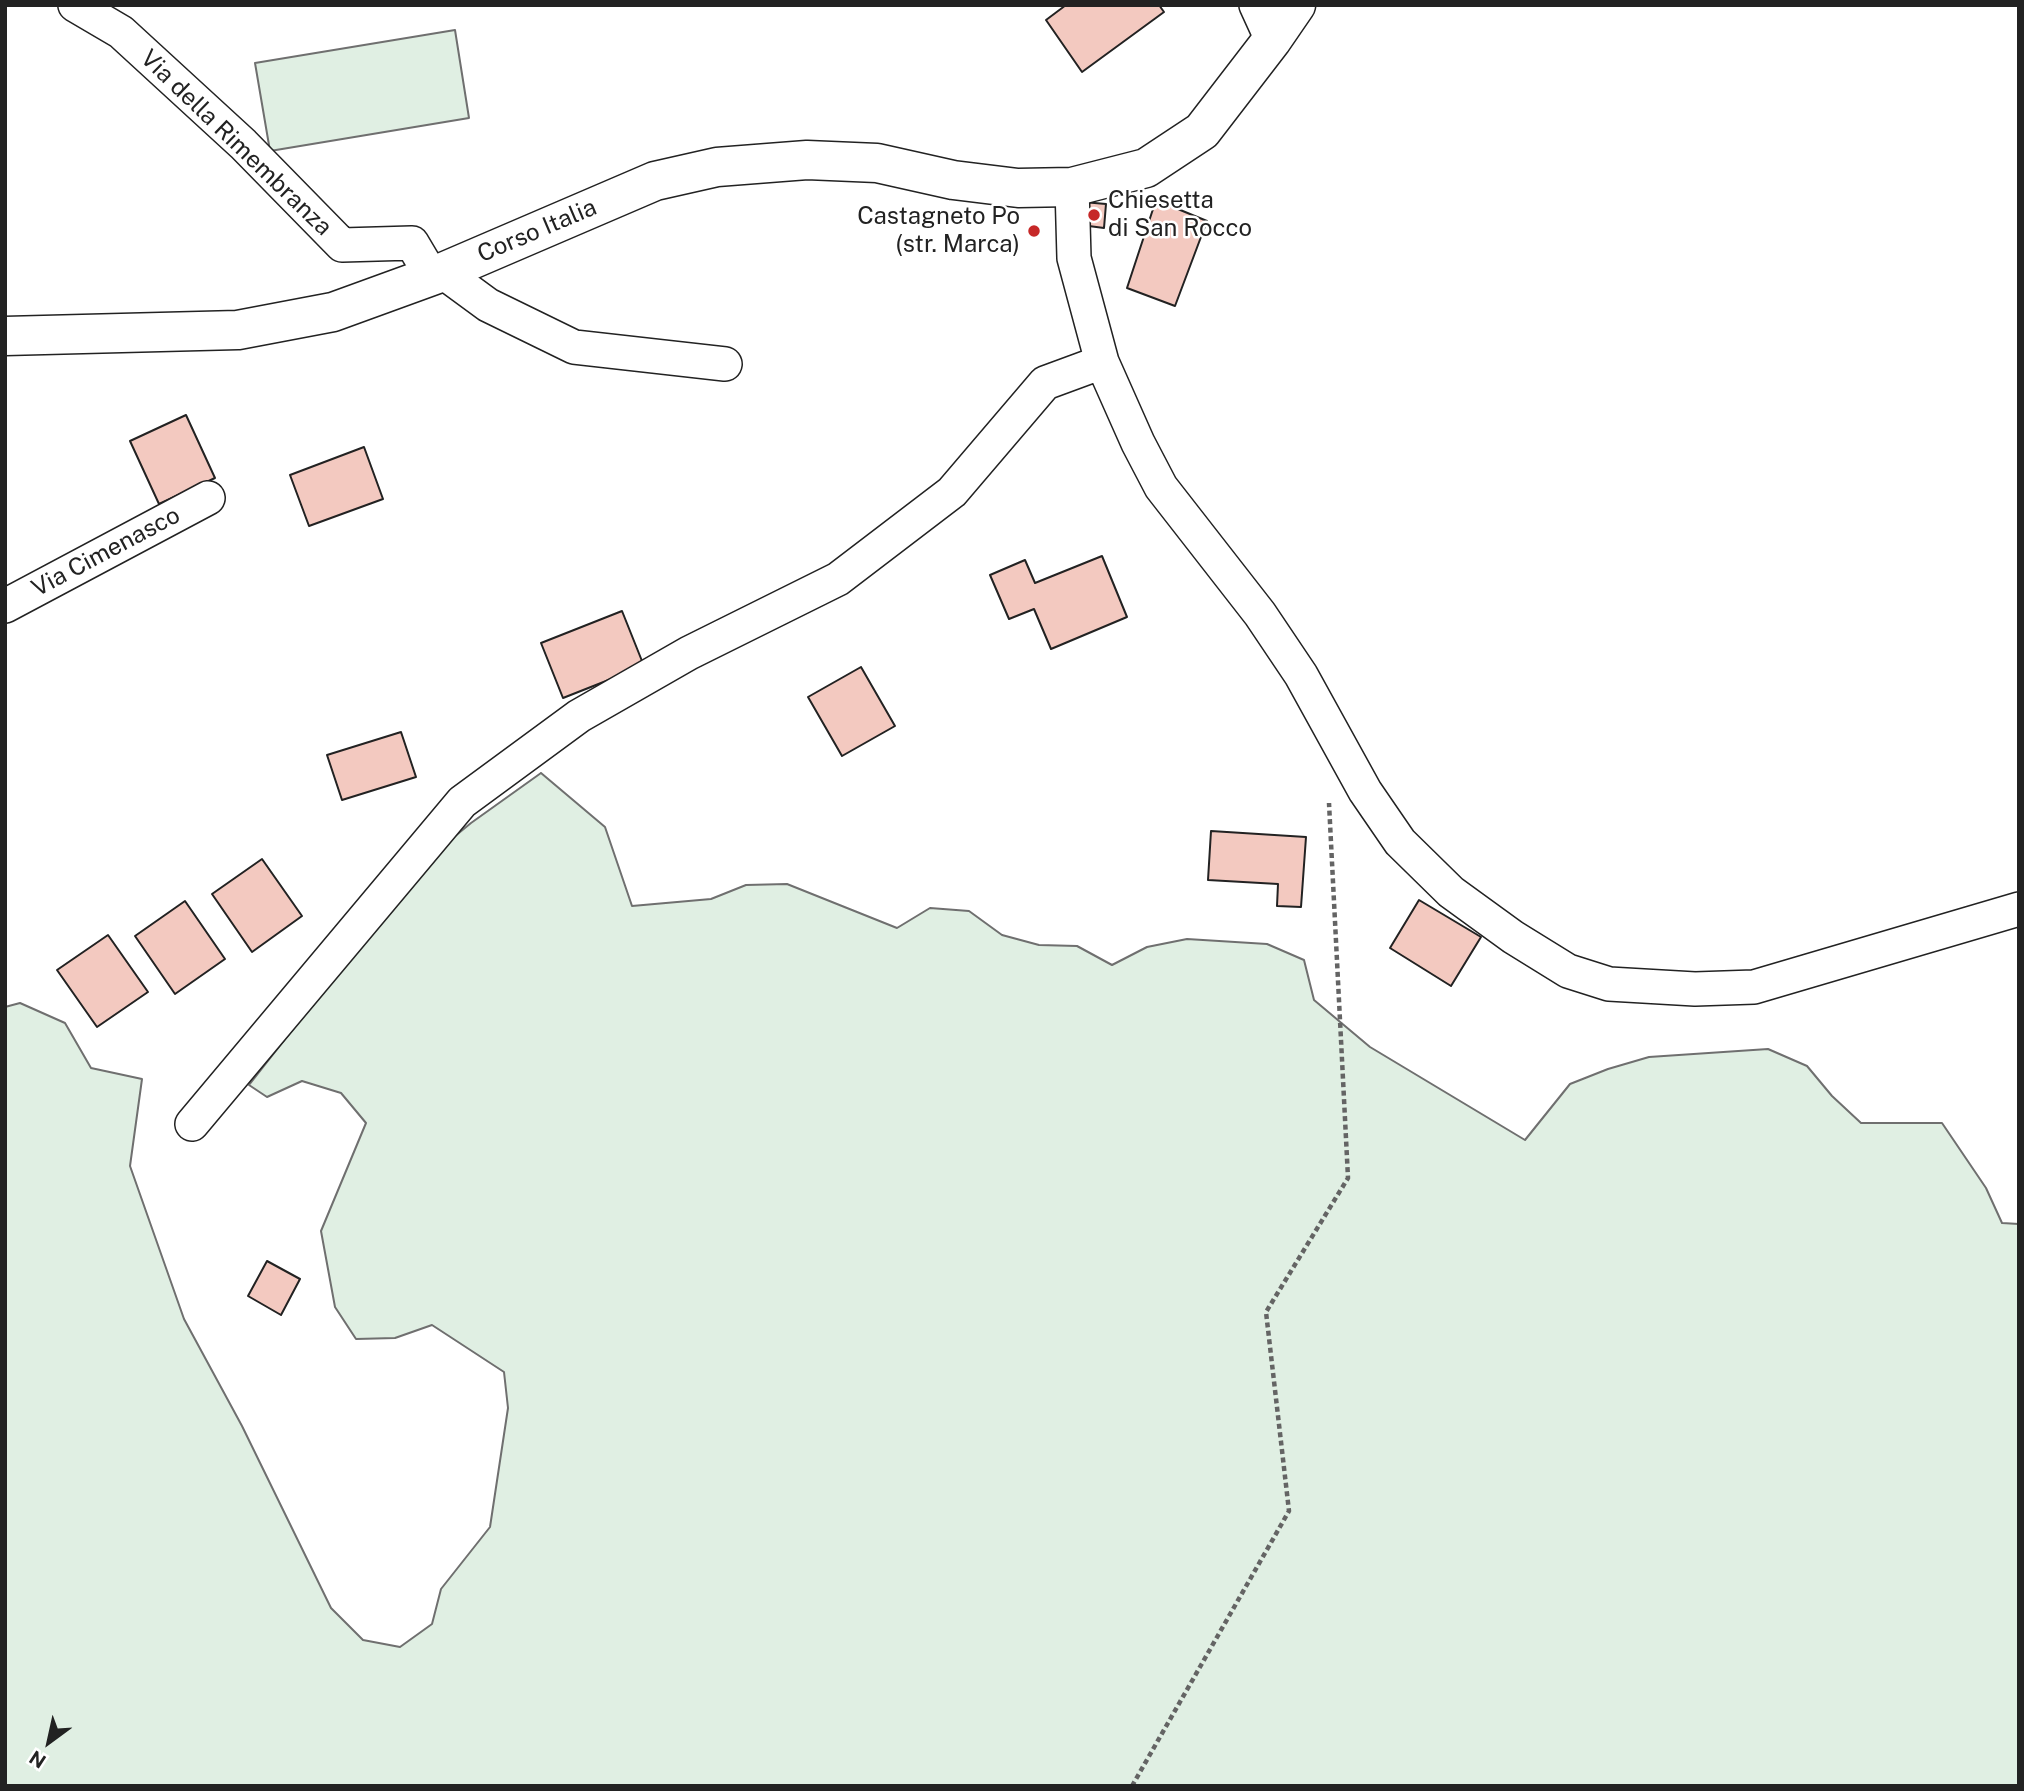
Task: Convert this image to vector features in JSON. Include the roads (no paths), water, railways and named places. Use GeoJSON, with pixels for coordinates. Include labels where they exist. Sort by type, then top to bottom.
{"type":"FeatureCollection","features":[{"type":"Feature","properties":{"kind":"street","name":"Via della Rimembranza"},"geometry":{"type":"LineString","coordinates":[[75,5],[121,32],[243,144],[342,245],[412,243],[437,274]]}},
{"type":"Feature","properties":{"kind":"street"},"geometry":{"type":"LineString","coordinates":[[1256,5],[1272,40]]}},
{"type":"Feature","properties":{"kind":"street","name":"Corso Italia"},"geometry":{"type":"LineString","coordinates":[[5,337],[238,330],[333,312],[437,274],[655,181],[717,167],[807,160],[877,163],[953,180],[1018,188],[1072,187],[1146,168],[1202,131],[1296,5]]}},
{"type":"Feature","properties":{"kind":"street"},"geometry":{"type":"LineString","coordinates":[[1072,187],[1074,258],[1102,362],[1161,487],[1260,614],[1301,675],[1365,791],[1400,842],[1451,892],[1513,937],[1568,971],[1609,984],[1695,989],[1754,987],[2019,909]]}},
{"type":"Feature","properties":{"kind":"street"},"geometry":{"type":"LineString","coordinates":[[437,274],[488,305],[574,348],[725,364]]}},
{"type":"Feature","properties":{"kind":"street"},"geometry":{"type":"LineString","coordinates":[[192,1124],[462,802],[579,716],[689,653],[838,579],[952,492],[1045,383],[1102,362]]}},
{"type":"Feature","properties":{"kind":"street","name":"Via Cimenasco"},"geometry":{"type":"LineString","coordinates":[[5,606],[208,498]]}},
{"type":"Feature","properties":{"kind":"place","name":"Chiesetta di San Rocco"},"geometry":{"type":"Point","coordinates":[1094,215]}},
{"type":"Feature","properties":{"kind":"place","name":"Castagneto Po (str. Marca)"},"geometry":{"type":"Point","coordinates":[1034,231]}}]}
